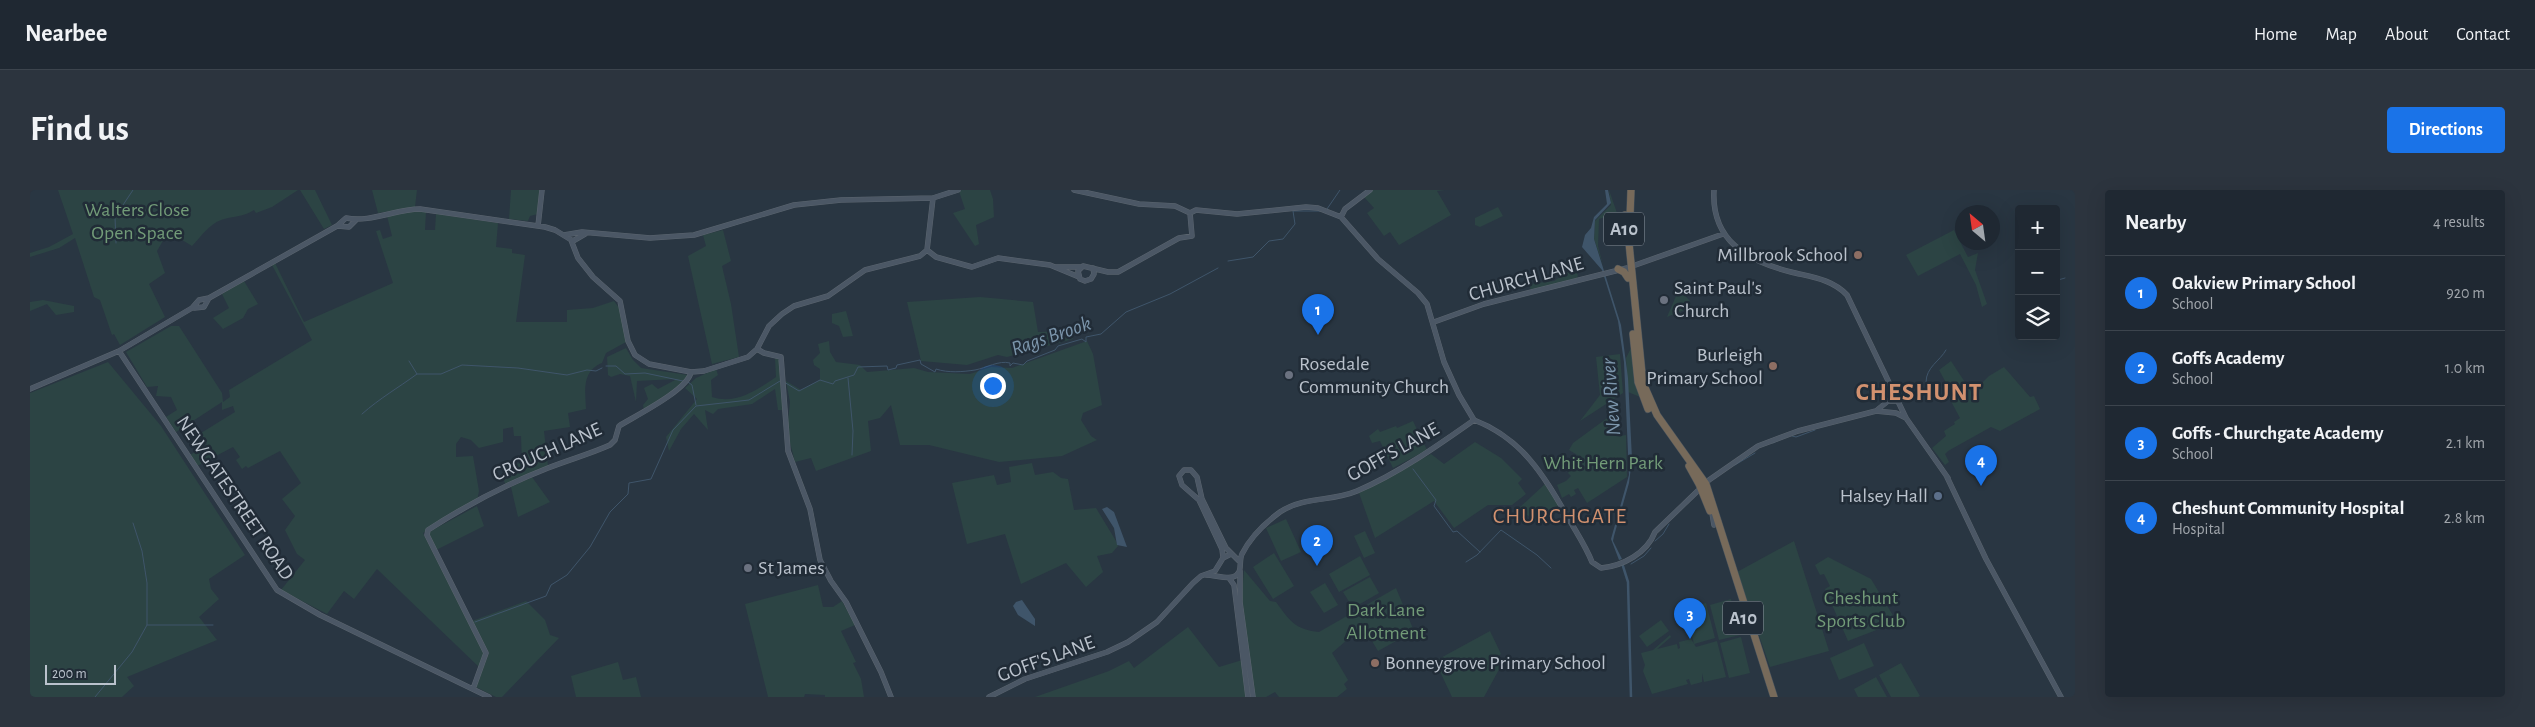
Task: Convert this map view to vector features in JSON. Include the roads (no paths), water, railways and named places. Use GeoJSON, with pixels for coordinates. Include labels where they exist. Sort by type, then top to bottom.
{"type":"FeatureCollection","features":[{"type":"Feature","properties":{"kind":"highway","name":"A10"},"geometry":{"type":"LineString","coordinates":[[1627,190],[1624,227],[1643,383],[1653,408],[1704,487],[1774,697]]}},
{"type":"Feature","properties":{"kind":"highway","name":"A10"},"geometry":{"type":"LineString","coordinates":[[1632,190],[1628,278],[1636,368],[1643,399],[1656,422],[1704,487],[1714,525],[1769,697]]}},
{"type":"Feature","properties":{"kind":"highway"},"geometry":{"type":"LineString","coordinates":[[1630,256],[1639,263]]}},
{"type":"Feature","properties":{"kind":"highway"},"geometry":{"type":"LineString","coordinates":[[1618,269],[1624,272],[1628,278]]}},
{"type":"Feature","properties":{"kind":"street"},"geometry":{"type":"LineString","coordinates":[[538,226],[542,190]]}},
{"type":"Feature","properties":{"kind":"street"},"geometry":{"type":"LineString","coordinates":[[343,224],[348,227],[351,222],[356,220],[403,210],[420,209],[538,226],[571,236],[585,234],[650,238],[694,236],[794,205],[841,200],[933,198],[958,190]]}},
{"type":"Feature","properties":{"kind":"street"},"geometry":{"type":"LineString","coordinates":[[1074,190],[1136,203],[1175,206],[1190,213]]}},
{"type":"Feature","properties":{"kind":"street"},"geometry":{"type":"LineString","coordinates":[[1341,217],[1346,209],[1370,190]]}},
{"type":"Feature","properties":{"kind":"street"},"geometry":{"type":"LineString","coordinates":[[1714,190],[1715,211],[1723,234],[1735,247],[1760,261],[1785,270],[1825,280],[1843,290],[1851,302],[1906,418],[1949,480],[1986,559],[2061,697]]}},
{"type":"Feature","properties":{"kind":"street"},"geometry":{"type":"LineString","coordinates":[[571,236],[578,258],[593,278],[620,301],[628,341],[637,357],[650,364],[691,372],[704,371],[744,358],[757,349],[770,326],[790,308],[828,296],[865,270],[920,256],[927,250],[933,198]]}},
{"type":"Feature","properties":{"kind":"street"},"geometry":{"type":"LineString","coordinates":[[1190,213],[1196,210],[1237,214],[1290,208],[1319,208],[1341,217],[1378,260],[1421,296],[1427,304],[1434,322],[1439,348],[1448,372],[1458,395],[1474,420],[1503,435],[1527,455],[1561,502],[1595,566],[1601,568],[1622,563],[1651,542],[1655,532],[1704,487]]}},
{"type":"Feature","properties":{"kind":"street"},"geometry":{"type":"LineString","coordinates":[[927,250],[936,257],[972,267],[998,258],[1056,266],[1081,267],[1086,265],[1099,270],[1121,271],[1179,238],[1192,236],[1190,213]]}},
{"type":"Feature","properties":{"kind":"street"},"geometry":{"type":"LineString","coordinates":[[30,389],[119,350],[198,305],[199,300],[206,300],[343,224],[346,218],[351,222]]}},
{"type":"Feature","properties":{"kind":"street"},"geometry":{"type":"LineString","coordinates":[[575,248],[577,239],[585,234]]}},
{"type":"Feature","properties":{"kind":"street","name":"CHURCH LANE"},"geometry":{"type":"LineString","coordinates":[[1434,322],[1484,304],[1629,267],[1723,234]]}},
{"type":"Feature","properties":{"kind":"street"},"geometry":{"type":"LineString","coordinates":[[571,236],[577,239]]}},
{"type":"Feature","properties":{"kind":"street"},"geometry":{"type":"LineString","coordinates":[[1056,266],[1088,281],[1099,270]]}},
{"type":"Feature","properties":{"kind":"street"},"geometry":{"type":"LineString","coordinates":[[1079,277],[1078,271],[1081,267]]}},
{"type":"Feature","properties":{"kind":"street"},"geometry":{"type":"LineString","coordinates":[[1093,268],[1094,274]]}},
{"type":"Feature","properties":{"kind":"street"},"geometry":{"type":"LineString","coordinates":[[757,349],[764,353],[780,355],[785,386],[785,426],[788,451],[814,522],[823,568],[846,602],[876,660],[891,697]]}},
{"type":"Feature","properties":{"kind":"street","name":"NEWGATESTREET ROAD"},"geometry":{"type":"LineString","coordinates":[[119,350],[277,590],[320,615],[489,697]]}},
{"type":"Feature","properties":{"kind":"street","name":"CROUCH LANE"},"geometry":{"type":"LineString","coordinates":[[473,689],[486,653],[427,535],[428,530],[480,502],[488,494],[546,469],[610,445],[615,440],[618,426],[668,396],[688,381],[691,372]]}},
{"type":"Feature","properties":{"kind":"street"},"geometry":{"type":"LineString","coordinates":[[1888,412],[1887,403],[1891,387]]}},
{"type":"Feature","properties":{"kind":"street"},"geometry":{"type":"LineString","coordinates":[[1876,411],[1887,403],[1899,403]]}},
{"type":"Feature","properties":{"kind":"street"},"geometry":{"type":"LineString","coordinates":[[1894,413],[1899,403]]}},
{"type":"Feature","properties":{"kind":"street"},"geometry":{"type":"LineString","coordinates":[[1688,502],[1712,478],[1765,443],[1810,428],[1876,411],[1894,413],[1906,418]]}},
{"type":"Feature","properties":{"kind":"street","name":"GOFF'S LANE"},"geometry":{"type":"LineString","coordinates":[[1240,562],[1242,554],[1260,529],[1288,507],[1311,500],[1356,492],[1428,452],[1474,420]]}},
{"type":"Feature","properties":{"kind":"street"},"geometry":{"type":"LineString","coordinates":[[1248,697],[1234,585],[1226,577],[1220,565],[1223,558],[1222,549],[1199,500],[1180,482],[1179,476],[1182,471],[1189,469],[1194,472],[1202,499],[1226,548],[1240,562],[1240,602],[1252,697]]}},
{"type":"Feature","properties":{"kind":"street"},"geometry":{"type":"LineString","coordinates":[[1188,490],[1198,484]]}},
{"type":"Feature","properties":{"kind":"street"},"geometry":{"type":"LineString","coordinates":[[1704,487],[1714,525]]}},
{"type":"Feature","properties":{"kind":"street"},"geometry":{"type":"LineString","coordinates":[[1695,496],[1702,496],[1707,502]]}},
{"type":"Feature","properties":{"kind":"street","name":"GOFF'S LANE"},"geometry":{"type":"LineString","coordinates":[[1232,554],[1249,545]]}},
{"type":"Feature","properties":{"kind":"street"},"geometry":{"type":"LineString","coordinates":[[1223,558],[1232,554]]}},
{"type":"Feature","properties":{"kind":"street","name":"GOFF'S LANE"},"geometry":{"type":"LineString","coordinates":[[989,697],[1024,679],[1123,646],[1157,622],[1193,583],[1215,571],[1220,565]]}},
{"type":"Feature","properties":{"kind":"street"},"geometry":{"type":"LineString","coordinates":[[1206,575],[1226,577],[1240,572]]}},
{"type":"Feature","properties":{"kind":"water"},"geometry":{"type":"Polygon","coordinates":[[[1605,190],[1608,190],[1611,203],[1595,220],[1594,239],[1621,325],[1628,378],[1632,459],[1629,483],[1613,541],[1622,559],[1619,560],[1611,539],[1629,475],[1624,362],[1618,321],[1602,270],[1582,247],[1585,235],[1591,228],[1594,217],[1607,204],[1605,190]]]}},
{"type":"Feature","properties":{"kind":"water"},"geometry":{"type":"Polygon","coordinates":[[[1107,507],[1114,512],[1127,547],[1117,545],[1114,528],[1102,509],[1107,507]]]}},
{"type":"Feature","properties":{"kind":"water"},"geometry":{"type":"Polygon","coordinates":[[[1022,600],[1035,619],[1035,626],[1018,615],[1013,606],[1016,602],[1022,600]]]}},
{"type":"Feature","properties":{"kind":"waterway"},"geometry":{"type":"LineString","coordinates":[[116,243],[115,217],[133,190]]}},
{"type":"Feature","properties":{"kind":"waterway","name":"Rags Brook"},"geometry":{"type":"LineString","coordinates":[[1327,209],[1340,190]]}},
{"type":"Feature","properties":{"kind":"waterway","name":"Rags Brook"},"geometry":{"type":"LineString","coordinates":[[1228,261],[1253,257],[1269,241],[1283,239],[1295,224],[1293,211],[1320,211]]}},
{"type":"Feature","properties":{"kind":"waterway","name":"Rags Brook"},"geometry":{"type":"LineString","coordinates":[[784,382],[799,391],[820,380],[833,384],[835,381],[854,375],[858,367],[887,366],[888,370],[896,368],[897,365],[920,360],[921,364],[935,372],[936,369],[955,372],[975,370],[1006,362],[1010,363],[1010,366],[1013,363],[1023,365],[1027,361],[1055,350],[1058,346],[1082,339],[1086,342],[1086,337],[1101,334],[1126,312],[1170,294],[1218,268]]}},
{"type":"Feature","properties":{"kind":"waterway"},"geometry":{"type":"LineString","coordinates":[[2060,279],[2065,278]]}},
{"type":"Feature","properties":{"kind":"waterway"},"geometry":{"type":"LineString","coordinates":[[1926,382],[1928,372],[1946,350]]}},
{"type":"Feature","properties":{"kind":"waterway"},"geometry":{"type":"LineString","coordinates":[[362,414],[417,374],[409,361]]}},
{"type":"Feature","properties":{"kind":"waterway"},"geometry":{"type":"LineString","coordinates":[[417,374],[441,374],[462,365],[518,368],[567,375],[587,370],[596,371],[602,368]]}},
{"type":"Feature","properties":{"kind":"waterway"},"geometry":{"type":"LineString","coordinates":[[606,366],[616,366],[625,374],[645,373],[683,381]]}},
{"type":"Feature","properties":{"kind":"waterway"},"geometry":{"type":"LineString","coordinates":[[848,378],[853,431],[852,455]]}},
{"type":"Feature","properties":{"kind":"waterway"},"geometry":{"type":"LineString","coordinates":[[475,622],[546,596],[551,585],[567,575],[590,547],[610,512],[628,494],[629,483],[651,479],[673,430],[696,406],[749,400],[780,381]]}},
{"type":"Feature","properties":{"kind":"waterway"},"geometry":{"type":"LineString","coordinates":[[688,382],[692,385],[696,405]]}},
{"type":"Feature","properties":{"kind":"waterway"},"geometry":{"type":"LineString","coordinates":[[1792,436],[1796,437],[1815,430]]}},
{"type":"Feature","properties":{"kind":"waterway"},"geometry":{"type":"LineString","coordinates":[[1773,443],[1779,440]]}},
{"type":"Feature","properties":{"kind":"waterway"},"geometry":{"type":"LineString","coordinates":[[1735,465],[1755,453]]}},
{"type":"Feature","properties":{"kind":"waterway"},"geometry":{"type":"LineString","coordinates":[[1413,469],[1436,500],[1434,506],[1453,532],[1457,531],[1480,552]]}},
{"type":"Feature","properties":{"kind":"waterway"},"geometry":{"type":"LineString","coordinates":[[95,697],[132,652],[147,625],[147,583],[142,551],[133,523]]}},
{"type":"Feature","properties":{"kind":"waterway"},"geometry":{"type":"LineString","coordinates":[[1655,541],[1663,534],[1669,524]]}},
{"type":"Feature","properties":{"kind":"waterway"},"geometry":{"type":"LineString","coordinates":[[1466,562],[1477,555],[1501,530],[1537,555],[1551,568]]}},
{"type":"Feature","properties":{"kind":"waterway"},"geometry":{"type":"LineString","coordinates":[[1631,564],[1644,556],[1651,548]]}},
{"type":"Feature","properties":{"kind":"waterway","name":"New River"},"geometry":{"type":"LineString","coordinates":[[1622,563],[1628,582],[1631,697]]}},
{"type":"Feature","properties":{"kind":"waterway"},"geometry":{"type":"LineString","coordinates":[[147,625],[213,625]]}},
{"type":"Feature","properties":{"kind":"place","name":"Millbrook School"},"geometry":{"type":"Point","coordinates":[1858,255]}},
{"type":"Feature","properties":{"kind":"place","name":"Saint Paul's Church"},"geometry":{"type":"Point","coordinates":[1664,300]}},
{"type":"Feature","properties":{"kind":"place","name":"Oakview Primary School"},"geometry":{"type":"Point","coordinates":[1318,335]}},
{"type":"Feature","properties":{"kind":"place","name":"Burleigh Primary School"},"geometry":{"type":"Point","coordinates":[1773,366]}},
{"type":"Feature","properties":{"kind":"place","name":"Rosedale Community Church"},"geometry":{"type":"Point","coordinates":[1289,375]}},
{"type":"Feature","properties":{"kind":"place","name":"Cheshunt Community Hospital"},"geometry":{"type":"Point","coordinates":[1981,486]}},
{"type":"Feature","properties":{"kind":"place","name":"Halsey Hall"},"geometry":{"type":"Point","coordinates":[1938,496]}},
{"type":"Feature","properties":{"kind":"place","name":"Goffs Academy"},"geometry":{"type":"Point","coordinates":[1317,566]}},
{"type":"Feature","properties":{"kind":"place","name":"St James"},"geometry":{"type":"Point","coordinates":[748,568]}},
{"type":"Feature","properties":{"kind":"place","name":"Goffs - Churchgate Academy"},"geometry":{"type":"Point","coordinates":[1690,639]}},
{"type":"Feature","properties":{"kind":"place","name":"Bonneygrove Primary School"},"geometry":{"type":"Point","coordinates":[1375,663]}},
{"type":"Feature","properties":{"kind":"district","name":"CHESHUNT"},"geometry":{"type":"Point","coordinates":[1919,392]}},
{"type":"Feature","properties":{"kind":"district","name":"CHURCHGATE"},"geometry":{"type":"Point","coordinates":[1560,516]}},
{"type":"Feature","properties":{"kind":"park label","name":"Walters Close Open Space"},"geometry":{"type":"Point","coordinates":[137,222]}},
{"type":"Feature","properties":{"kind":"park label","name":"Whit Hern Park"},"geometry":{"type":"Point","coordinates":[1603,463]}},
{"type":"Feature","properties":{"kind":"park label","name":"Cheshunt Sports Club"},"geometry":{"type":"Point","coordinates":[1861,610]}},
{"type":"Feature","properties":{"kind":"park label","name":"Dark Lane Allotment"},"geometry":{"type":"Point","coordinates":[1386,622]}}]}
